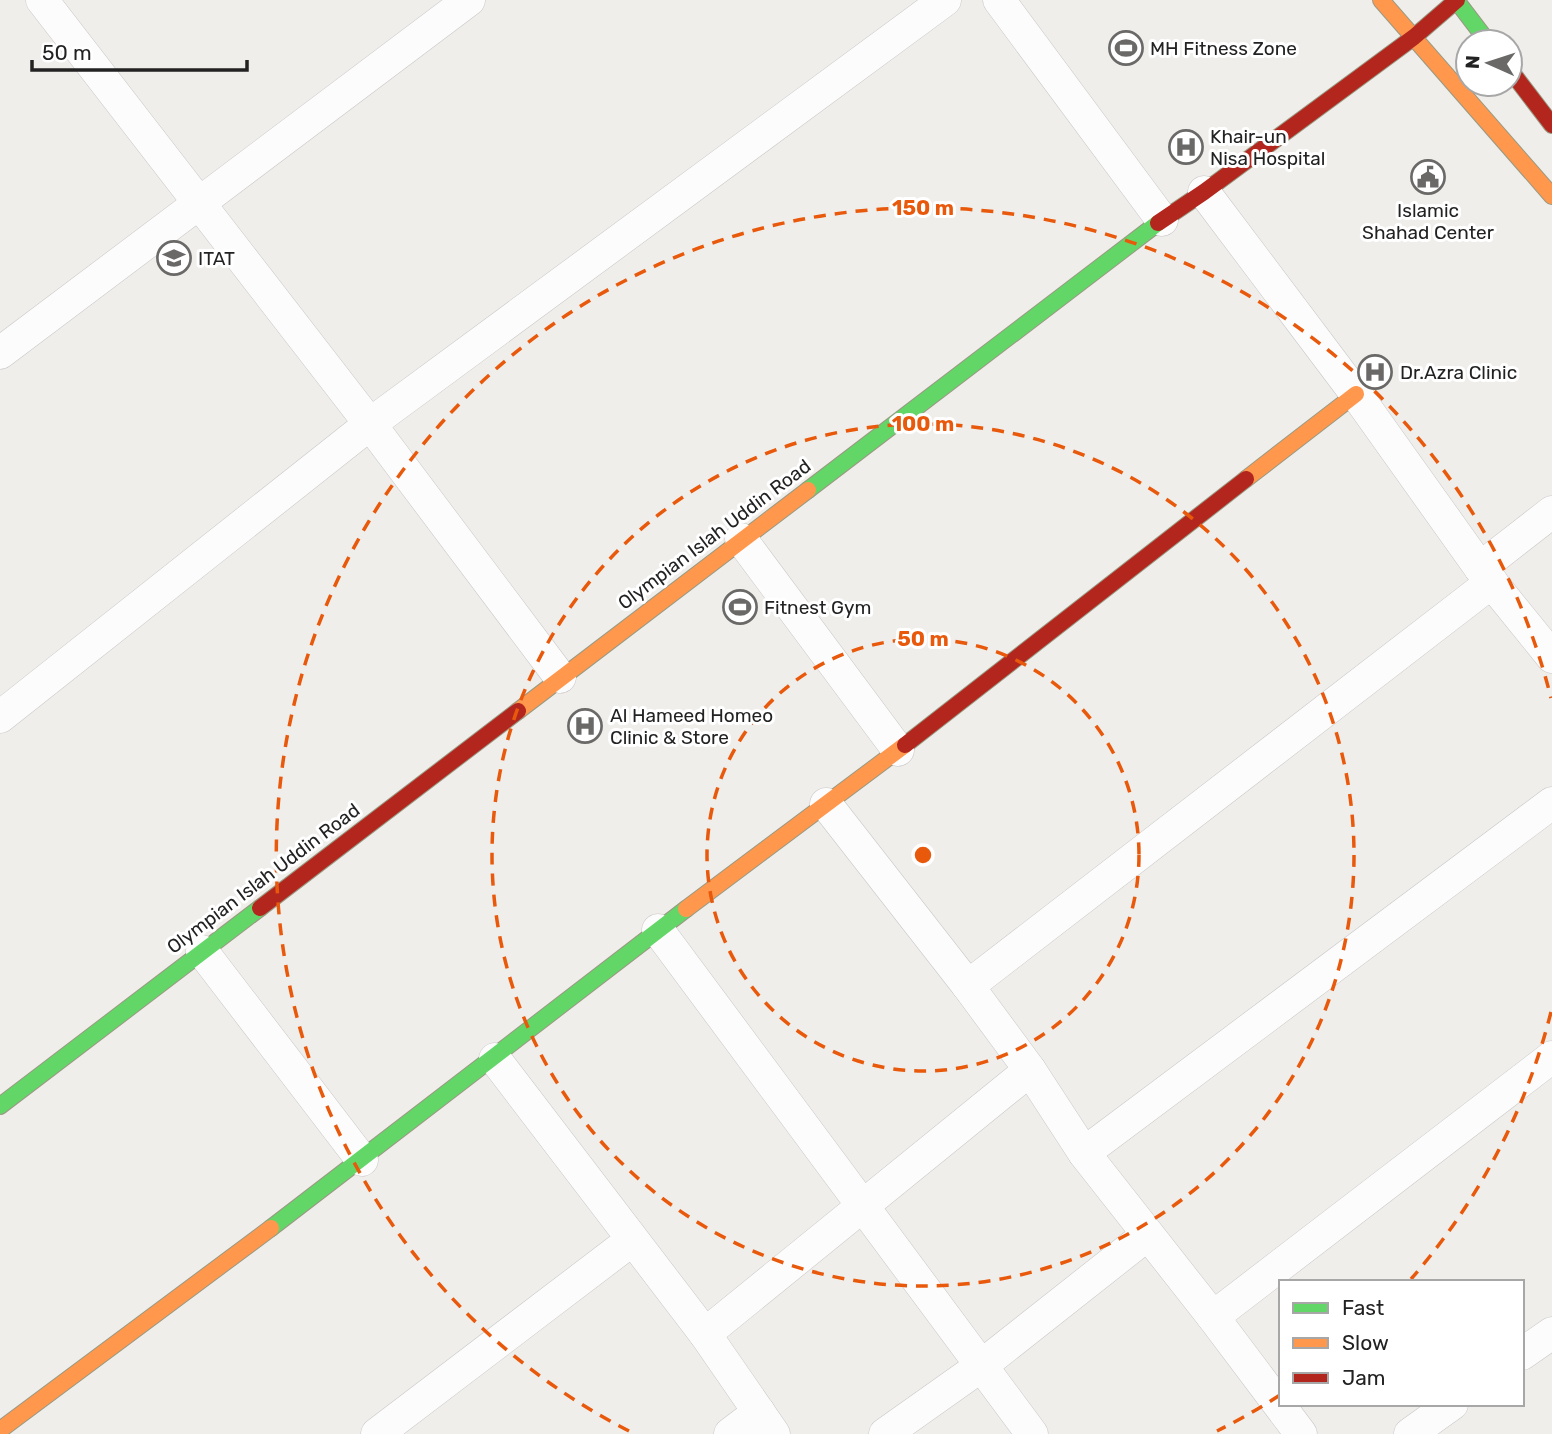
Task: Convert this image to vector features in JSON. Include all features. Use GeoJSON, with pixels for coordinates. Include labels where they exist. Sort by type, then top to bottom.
{"type":"FeatureCollection","features":[{"type":"Feature","properties":{"kind":"street"},"geometry":{"type":"LineString","coordinates":[[42,0],[370,424],[560,677]]}},
{"type":"Feature","properties":{"kind":"street"},"geometry":{"type":"LineString","coordinates":[[0,354],[469,0]]}},
{"type":"Feature","properties":{"kind":"street"},"geometry":{"type":"LineString","coordinates":[[0,717],[370,424],[945,0]]}},
{"type":"Feature","properties":{"kind":"street"},"geometry":{"type":"LineString","coordinates":[[999,0],[1162,220]]}},
{"type":"Feature","properties":{"kind":"street"},"geometry":{"type":"LineString","coordinates":[[1381,0],[1552,196]]}},
{"type":"Feature","properties":{"kind":"street"},"geometry":{"type":"LineString","coordinates":[[1457,0],[1478,28]]}},
{"type":"Feature","properties":{"kind":"street","name":"Olympian Islah Uddin Road"},"geometry":{"type":"LineString","coordinates":[[0,1106],[1162,220],[1414,37],[1457,0]]}},
{"type":"Feature","properties":{"kind":"street"},"geometry":{"type":"LineString","coordinates":[[1524,88],[1552,125]]}},
{"type":"Feature","properties":{"kind":"street"},"geometry":{"type":"LineString","coordinates":[[1204,192],[1356,394],[1486,575],[1552,657]]}},
{"type":"Feature","properties":{"kind":"street"},"geometry":{"type":"LineString","coordinates":[[0,1430],[495,1059],[658,930],[898,750],[1356,394]]}},
{"type":"Feature","properties":{"kind":"street"},"geometry":{"type":"LineString","coordinates":[[968,986],[1486,575],[1552,512]]}},
{"type":"Feature","properties":{"kind":"street"},"geometry":{"type":"LineString","coordinates":[[741,540],[898,750]]}},
{"type":"Feature","properties":{"kind":"street"},"geometry":{"type":"LineString","coordinates":[[1084,1153],[1552,803]]}},
{"type":"Feature","properties":{"kind":"street"},"geometry":{"type":"LineString","coordinates":[[826,804],[968,986],[1030,1070],[1084,1153],[1279,1405]]}},
{"type":"Feature","properties":{"kind":"street"},"geometry":{"type":"LineString","coordinates":[[658,930],[1032,1434]]}},
{"type":"Feature","properties":{"kind":"street"},"geometry":{"type":"LineString","coordinates":[[202,951],[362,1160]]}},
{"type":"Feature","properties":{"kind":"street"},"geometry":{"type":"LineString","coordinates":[[1213,1317],[1552,1057]]}},
{"type":"Feature","properties":{"kind":"street"},"geometry":{"type":"LineString","coordinates":[[495,1059],[705,1334],[767,1423],[730,1434]]}},
{"type":"Feature","properties":{"kind":"street"},"geometry":{"type":"LineString","coordinates":[[705,1334],[1030,1070]]}},
{"type":"Feature","properties":{"kind":"street"},"geometry":{"type":"LineString","coordinates":[[885,1434],[981,1366],[1147,1236]]}},
{"type":"Feature","properties":{"kind":"street"},"geometry":{"type":"LineString","coordinates":[[377,1434],[632,1240]]}},
{"type":"Feature","properties":{"kind":"street"},"geometry":{"type":"LineString","coordinates":[[1524,1353],[1552,1333]]}},
{"type":"Feature","properties":{"kind":"street"},"geometry":{"type":"LineString","coordinates":[[1280,1406],[1301,1434]]}},
{"type":"Feature","properties":{"kind":"street"},"geometry":{"type":"LineString","coordinates":[[1410,1434],[1449,1406]]}},
{"type":"Feature","properties":{"kind":"traffic: fast"},"geometry":{"type":"LineString","coordinates":[[1456,0],[1477,28]]}},
{"type":"Feature","properties":{"kind":"traffic: fast"},"geometry":{"type":"LineString","coordinates":[[808,490],[1158,223]]}},
{"type":"Feature","properties":{"kind":"traffic: fast"},"geometry":{"type":"LineString","coordinates":[[0,1106],[260,908]]}},
{"type":"Feature","properties":{"kind":"traffic: fast"},"geometry":{"type":"LineString","coordinates":[[271,1228],[686,909]]}},
{"type":"Feature","properties":{"kind":"traffic: slow"},"geometry":{"type":"LineString","coordinates":[[1381,0],[1552,196]]}},
{"type":"Feature","properties":{"kind":"traffic: slow"},"geometry":{"type":"LineString","coordinates":[[1246,479],[1356,394]]}},
{"type":"Feature","properties":{"kind":"traffic: slow"},"geometry":{"type":"LineString","coordinates":[[518,711],[808,490]]}},
{"type":"Feature","properties":{"kind":"traffic: slow"},"geometry":{"type":"LineString","coordinates":[[686,909],[905,745]]}},
{"type":"Feature","properties":{"kind":"traffic: slow"},"geometry":{"type":"LineString","coordinates":[[0,1430],[271,1228]]}},
{"type":"Feature","properties":{"kind":"traffic: jam"},"geometry":{"type":"LineString","coordinates":[[1158,223],[1414,37],[1457,0]]}},
{"type":"Feature","properties":{"kind":"traffic: jam"},"geometry":{"type":"LineString","coordinates":[[1524,88],[1552,125]]}},
{"type":"Feature","properties":{"kind":"traffic: jam"},"geometry":{"type":"LineString","coordinates":[[905,745],[1246,479]]}},
{"type":"Feature","properties":{"kind":"traffic: jam"},"geometry":{"type":"LineString","coordinates":[[260,908],[518,711]]}},
{"type":"Feature","properties":{"kind":"place","name":"MH Fitness Zone"},"geometry":{"type":"Point","coordinates":[1126,48]}},
{"type":"Feature","properties":{"kind":"place","name":"Khair-un Nisa Hospital"},"geometry":{"type":"Point","coordinates":[1186,147]}},
{"type":"Feature","properties":{"kind":"place","name":"Islamic Shahad Center"},"geometry":{"type":"Point","coordinates":[1428,177]}},
{"type":"Feature","properties":{"kind":"place","name":"ITAT"},"geometry":{"type":"Point","coordinates":[174,258]}},
{"type":"Feature","properties":{"kind":"place","name":"Dr.Azra Clinic"},"geometry":{"type":"Point","coordinates":[1375,372]}},
{"type":"Feature","properties":{"kind":"place","name":"Fitnest Gym"},"geometry":{"type":"Point","coordinates":[740,607]}},
{"type":"Feature","properties":{"kind":"place","name":"Al Hameed Homeo Clinic & Store"},"geometry":{"type":"Point","coordinates":[585,726]}}]}
